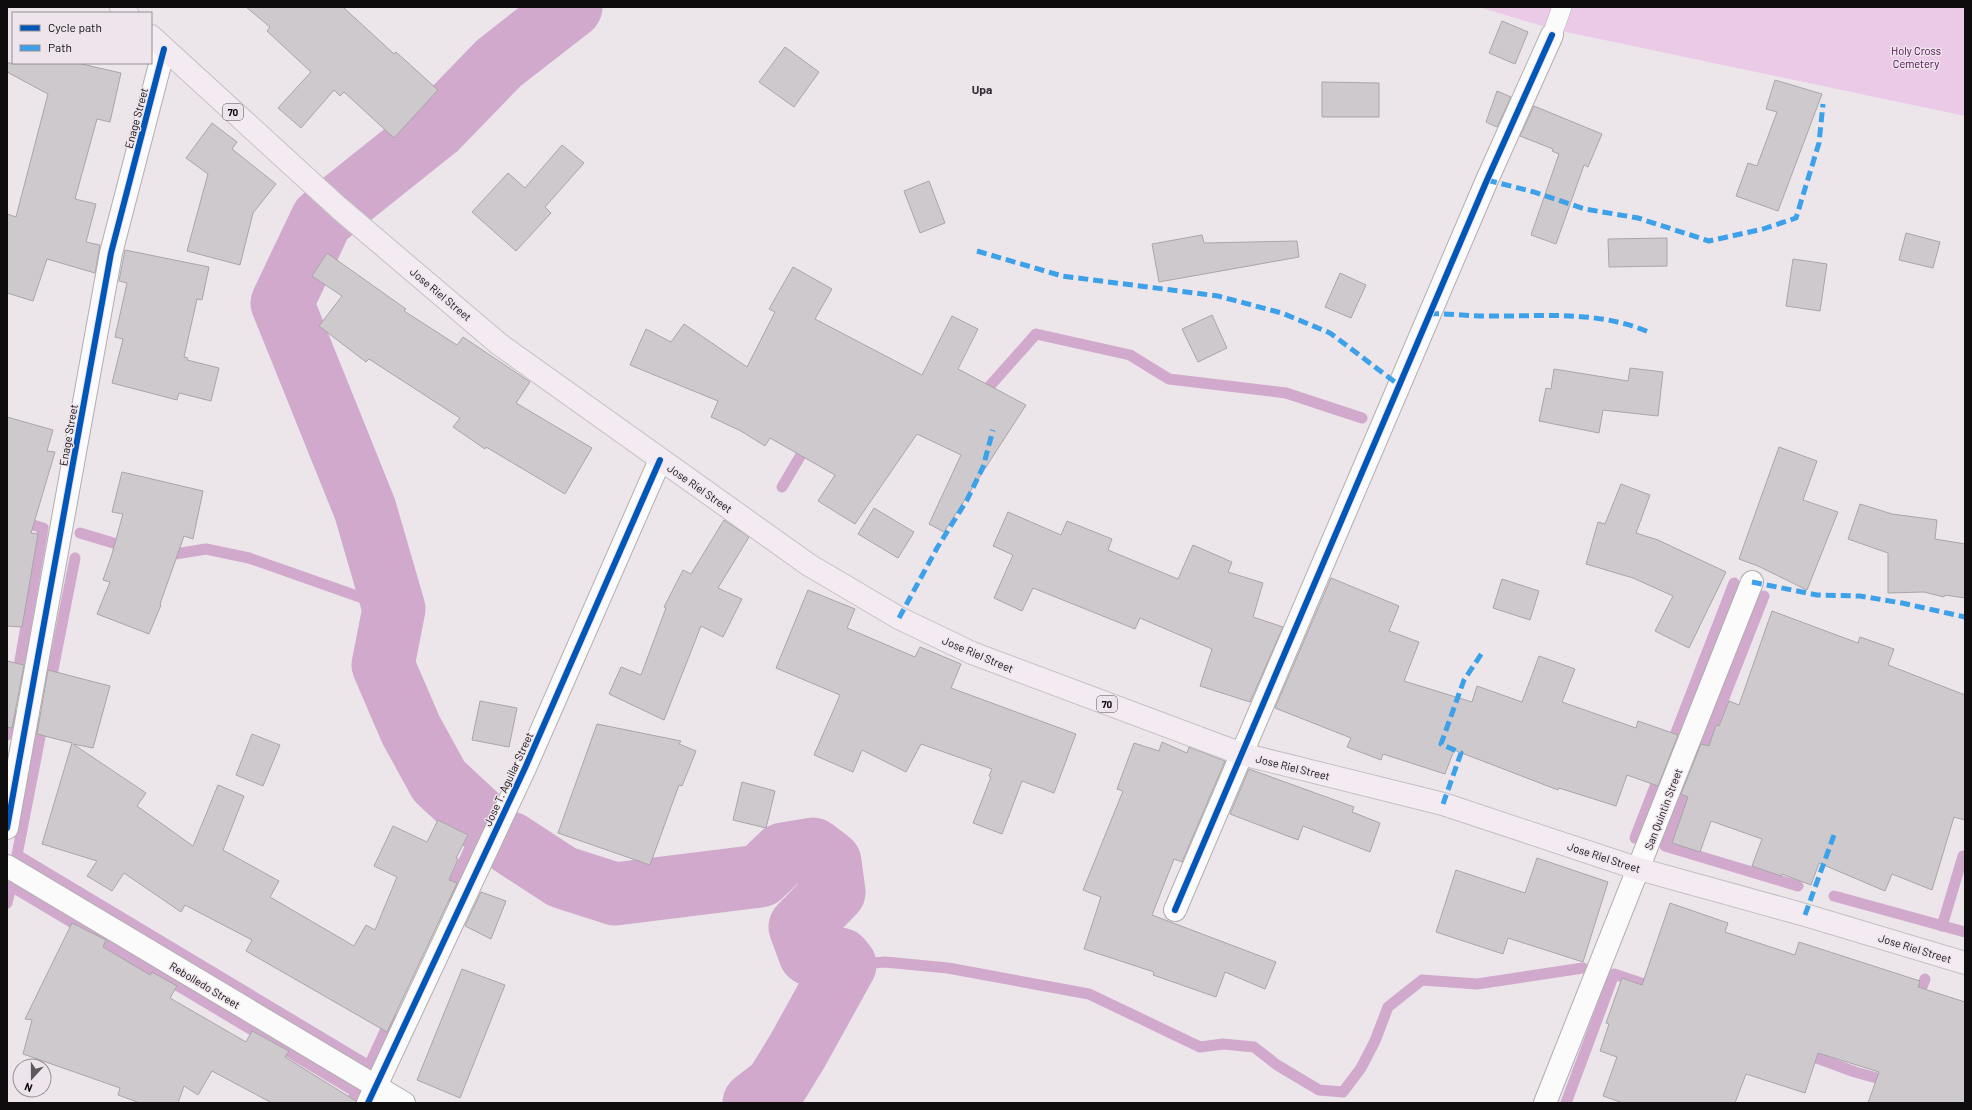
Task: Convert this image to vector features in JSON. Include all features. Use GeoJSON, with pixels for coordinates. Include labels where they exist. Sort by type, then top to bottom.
{"type":"FeatureCollection","features":[{"type":"Feature","properties":{"kind":"highway","name":"Jose Riel Street"},"geometry":{"type":"LineString","coordinates":[[158,43],[315,187],[499,344],[808,565],[899,618],[972,653],[1242,754],[1443,804],[1639,869],[1805,915],[1965,963]]}},
{"type":"Feature","properties":{"kind":"street"},"geometry":{"type":"LineString","coordinates":[[1175,910],[1481,194],[1552,35]]}},
{"type":"Feature","properties":{"kind":"street","name":"Enage Street"},"geometry":{"type":"LineString","coordinates":[[7,828],[111,253],[158,43]]}},
{"type":"Feature","properties":{"kind":"street","name":"Jose T. Aguilar Street"},"geometry":{"type":"LineString","coordinates":[[371,1095],[525,768],[660,460]]}},
{"type":"Feature","properties":{"kind":"street","name":"San Quintin Street"},"geometry":{"type":"LineString","coordinates":[[1545,1103],[1752,582]]}},
{"type":"Feature","properties":{"kind":"street","name":"Rebolledo Street"},"geometry":{"type":"LineString","coordinates":[[7,866],[371,1095],[404,1103]]}},
{"type":"Feature","properties":{"kind":"lane"},"geometry":{"type":"LineString","coordinates":[[1552,35],[1562,7]]}},
{"type":"Feature","properties":{"kind":"green space","name":"Holy Cross Cemetery"},"geometry":{"type":"Polygon","coordinates":[[[1479,7],[1965,7],[1965,116],[1552,29],[1479,7]]]}},
{"type":"Feature","properties":{"kind":"building"},"geometry":{"type":"Polygon","coordinates":[[[246,7],[343,7],[394,54],[396,52],[438,90],[394,138],[344,92],[340,96],[334,90],[301,128],[278,108],[311,72],[267,31],[270,27],[246,7]]]}},
{"type":"Feature","properties":{"kind":"building"},"geometry":{"type":"Polygon","coordinates":[[[1502,21],[1528,32],[1515,64],[1489,53],[1502,21]]]}},
{"type":"Feature","properties":{"kind":"building"},"geometry":{"type":"Polygon","coordinates":[[[785,47],[819,72],[794,107],[759,82],[785,47]]]}},
{"type":"Feature","properties":{"kind":"building"},"geometry":{"type":"Polygon","coordinates":[[[7,63],[12,63],[81,64],[121,73],[110,122],[97,119],[75,199],[96,204],[86,242],[100,245],[95,273],[47,259],[33,301],[7,293],[7,214],[16,217],[48,94],[7,72],[7,63]]]}},
{"type":"Feature","properties":{"kind":"building"},"geometry":{"type":"Polygon","coordinates":[[[1775,80],[1822,94],[1778,211],[1736,196],[1748,163],[1757,166],[1777,112],[1766,109],[1775,80]]]}},
{"type":"Feature","properties":{"kind":"building"},"geometry":{"type":"Polygon","coordinates":[[[1322,82],[1379,83],[1379,117],[1322,117],[1322,82]]]}},
{"type":"Feature","properties":{"kind":"building"},"geometry":{"type":"Polygon","coordinates":[[[1497,91],[1511,97],[1497,127],[1486,122],[1497,91]]]}},
{"type":"Feature","properties":{"kind":"building"},"geometry":{"type":"Polygon","coordinates":[[[1534,106],[1602,134],[1588,167],[1584,165],[1556,244],[1531,235],[1559,154],[1552,151],[1553,149],[1520,136],[1534,106]]]}},
{"type":"Feature","properties":{"kind":"building"},"geometry":{"type":"Polygon","coordinates":[[[212,123],[237,142],[232,149],[276,184],[253,213],[240,265],[187,251],[208,174],[186,158],[212,123]]]}},
{"type":"Feature","properties":{"kind":"building"},"geometry":{"type":"Polygon","coordinates":[[[562,145],[584,163],[545,207],[551,213],[516,251],[472,212],[508,173],[525,188],[562,145]]]}},
{"type":"Feature","properties":{"kind":"building"},"geometry":{"type":"Polygon","coordinates":[[[929,181],[945,223],[920,233],[904,191],[929,181]]]}},
{"type":"Feature","properties":{"kind":"building"},"geometry":{"type":"Polygon","coordinates":[[[1906,233],[1940,242],[1933,268],[1899,260],[1906,233]]]}},
{"type":"Feature","properties":{"kind":"building"},"geometry":{"type":"Polygon","coordinates":[[[1202,235],[1204,243],[1297,241],[1299,257],[1159,282],[1152,244],[1202,235]]]}},
{"type":"Feature","properties":{"kind":"building"},"geometry":{"type":"Polygon","coordinates":[[[1667,238],[1667,266],[1609,267],[1608,239],[1667,238]]]}},
{"type":"Feature","properties":{"kind":"building"},"geometry":{"type":"Polygon","coordinates":[[[125,250],[209,267],[202,300],[197,299],[184,357],[188,358],[187,360],[219,368],[211,401],[179,393],[177,400],[112,383],[123,339],[115,337],[127,283],[119,281],[125,250]]]}},
{"type":"Feature","properties":{"kind":"building"},"geometry":{"type":"Polygon","coordinates":[[[327,253],[406,309],[404,311],[457,345],[463,337],[530,382],[516,403],[592,448],[565,494],[486,447],[485,449],[453,427],[460,418],[369,359],[366,362],[319,326],[342,296],[312,276],[327,253]]]}},
{"type":"Feature","properties":{"kind":"building"},"geometry":{"type":"Polygon","coordinates":[[[1793,259],[1827,264],[1820,311],[1786,306],[1793,259]]]}},
{"type":"Feature","properties":{"kind":"building"},"geometry":{"type":"Polygon","coordinates":[[[793,267],[832,289],[815,319],[922,375],[952,316],[978,329],[958,369],[1026,405],[944,532],[929,524],[961,455],[917,434],[855,524],[818,501],[835,475],[770,438],[765,446],[741,431],[711,417],[718,401],[630,365],[646,329],[671,342],[684,324],[747,367],[775,312],[769,309],[793,267]]]}},
{"type":"Feature","properties":{"kind":"building"},"geometry":{"type":"Polygon","coordinates":[[[1340,273],[1366,285],[1351,318],[1325,307],[1340,273]]]}},
{"type":"Feature","properties":{"kind":"building"},"geometry":{"type":"Polygon","coordinates":[[[1212,315],[1227,348],[1198,362],[1182,329],[1212,315]]]}},
{"type":"Feature","properties":{"kind":"building"},"geometry":{"type":"Polygon","coordinates":[[[1630,368],[1663,372],[1658,416],[1603,410],[1599,433],[1539,421],[1546,388],[1551,389],[1554,369],[1628,381],[1630,368]]]}},
{"type":"Feature","properties":{"kind":"building"},"geometry":{"type":"Polygon","coordinates":[[[7,417],[53,430],[47,451],[55,452],[31,533],[38,534],[22,627],[7,626],[7,417]]]}},
{"type":"Feature","properties":{"kind":"building"},"geometry":{"type":"Polygon","coordinates":[[[1779,447],[1817,461],[1803,500],[1838,512],[1807,590],[1758,566],[1739,559],[1779,447]]]}},
{"type":"Feature","properties":{"kind":"building"},"geometry":{"type":"Polygon","coordinates":[[[122,472],[203,491],[193,539],[184,536],[160,604],[161,605],[149,634],[97,614],[110,582],[103,580],[123,514],[112,512],[122,472]]]}},
{"type":"Feature","properties":{"kind":"building"},"geometry":{"type":"Polygon","coordinates":[[[1621,484],[1650,495],[1636,533],[1658,540],[1726,572],[1689,648],[1655,631],[1673,596],[1633,578],[1586,564],[1598,522],[1605,524],[1621,484]]]}},
{"type":"Feature","properties":{"kind":"building"},"geometry":{"type":"Polygon","coordinates":[[[1860,504],[1892,514],[1937,520],[1935,539],[1965,544],[1965,598],[1945,595],[1944,597],[1924,592],[1888,593],[1888,553],[1848,539],[1860,504]]]}},
{"type":"Feature","properties":{"kind":"building"},"geometry":{"type":"Polygon","coordinates":[[[874,508],[914,532],[898,558],[858,534],[874,508]]]}},
{"type":"Feature","properties":{"kind":"building"},"geometry":{"type":"Polygon","coordinates":[[[1008,512],[1061,535],[1067,521],[1112,539],[1108,550],[1178,579],[1193,545],[1232,562],[1228,572],[1263,583],[1253,617],[1283,627],[1250,702],[1200,686],[1212,649],[1140,618],[1135,629],[1033,588],[1022,611],[994,598],[1013,555],[993,546],[1008,512]]]}},
{"type":"Feature","properties":{"kind":"building"},"geometry":{"type":"Polygon","coordinates":[[[724,520],[749,537],[718,588],[742,599],[723,637],[701,626],[664,720],[609,694],[621,667],[641,675],[666,608],[664,607],[683,570],[691,574],[724,520]]]}},
{"type":"Feature","properties":{"kind":"building"},"geometry":{"type":"Polygon","coordinates":[[[1331,578],[1399,606],[1389,631],[1419,642],[1404,681],[1472,702],[1477,686],[1522,702],[1539,656],[1575,669],[1562,702],[1636,728],[1638,721],[1678,735],[1658,786],[1627,775],[1616,806],[1559,788],[1558,790],[1454,750],[1445,774],[1383,754],[1381,760],[1347,747],[1351,738],[1275,708],[1331,578]]]}},
{"type":"Feature","properties":{"kind":"building"},"geometry":{"type":"Polygon","coordinates":[[[1502,579],[1539,591],[1530,620],[1493,608],[1502,579]]]}},
{"type":"Feature","properties":{"kind":"building"},"geometry":{"type":"Polygon","coordinates":[[[808,590],[855,609],[847,628],[915,657],[920,647],[961,664],[951,688],[1076,734],[1054,793],[1022,781],[1002,834],[973,823],[991,777],[989,776],[992,769],[921,744],[906,772],[862,750],[853,772],[814,755],[840,695],[776,668],[808,590]]]}},
{"type":"Feature","properties":{"kind":"building"},"geometry":{"type":"Polygon","coordinates":[[[1772,611],[1858,643],[1860,637],[1894,649],[1888,665],[1965,695],[1965,820],[1954,817],[1932,890],[1892,874],[1885,891],[1819,863],[1811,885],[1782,874],[1781,876],[1752,866],[1762,839],[1711,821],[1700,852],[1672,843],[1688,797],[1681,794],[1701,744],[1709,746],[1716,725],[1719,726],[1729,701],[1739,705],[1772,611]]]}},
{"type":"Feature","properties":{"kind":"building"},"geometry":{"type":"Polygon","coordinates":[[[7,661],[24,665],[12,728],[7,727],[7,661]]]}},
{"type":"Feature","properties":{"kind":"building"},"geometry":{"type":"Polygon","coordinates":[[[48,670],[110,686],[93,748],[73,744],[146,793],[137,806],[193,846],[218,785],[244,796],[223,850],[279,881],[270,897],[354,946],[366,925],[375,930],[397,877],[374,866],[393,826],[427,842],[438,820],[468,835],[456,858],[458,859],[449,880],[457,883],[387,1032],[246,951],[252,940],[185,905],[181,912],[124,873],[112,891],[87,876],[97,861],[42,844],[72,743],[37,734],[48,670]]]}},
{"type":"Feature","properties":{"kind":"building"},"geometry":{"type":"Polygon","coordinates":[[[480,701],[517,708],[509,747],[472,740],[480,701]]]}},
{"type":"Feature","properties":{"kind":"building"},"geometry":{"type":"Polygon","coordinates":[[[597,724],[681,741],[679,744],[696,751],[682,786],[679,785],[650,865],[558,833],[597,724]]]}},
{"type":"Feature","properties":{"kind":"building"},"geometry":{"type":"Polygon","coordinates":[[[252,734],[280,745],[263,786],[236,775],[252,734]]]}},
{"type":"Feature","properties":{"kind":"building"},"geometry":{"type":"Polygon","coordinates":[[[1162,742],[1187,753],[1189,747],[1225,761],[1182,862],[1174,859],[1152,915],[1276,962],[1265,989],[1225,972],[1216,997],[1153,975],[1154,972],[1084,949],[1101,897],[1083,890],[1123,791],[1117,789],[1134,743],[1159,751],[1162,742]]]}},
{"type":"Feature","properties":{"kind":"building"},"geometry":{"type":"Polygon","coordinates":[[[1249,769],[1354,807],[1352,812],[1380,823],[1370,852],[1303,826],[1298,840],[1230,814],[1249,769]]]}},
{"type":"Feature","properties":{"kind":"building"},"geometry":{"type":"Polygon","coordinates":[[[742,782],[775,791],[766,828],[733,820],[742,782]]]}},
{"type":"Feature","properties":{"kind":"building"},"geometry":{"type":"Polygon","coordinates":[[[1537,858],[1608,882],[1583,962],[1508,938],[1503,954],[1436,932],[1456,870],[1525,893],[1537,858]]]}},
{"type":"Feature","properties":{"kind":"building"},"geometry":{"type":"Polygon","coordinates":[[[481,892],[506,901],[491,939],[465,926],[481,892]]]}},
{"type":"Feature","properties":{"kind":"building"},"geometry":{"type":"Polygon","coordinates":[[[1670,903],[1728,923],[1725,932],[1795,955],[1799,942],[1920,981],[1918,987],[1965,1002],[1965,1103],[1868,1103],[1879,1072],[1818,1053],[1805,1093],[1746,1074],[1735,1103],[1623,1103],[1603,1096],[1617,1057],[1600,1051],[1609,1024],[1606,1023],[1622,978],[1642,985],[1670,903]]]}},
{"type":"Feature","properties":{"kind":"building"},"geometry":{"type":"Polygon","coordinates":[[[72,923],[106,940],[103,947],[150,975],[152,972],[177,986],[170,998],[246,1042],[252,1031],[289,1051],[285,1057],[356,1101],[356,1103],[272,1103],[212,1071],[198,1095],[184,1086],[178,1103],[140,1103],[118,1095],[120,1088],[52,1064],[52,1058],[34,1058],[23,1054],[32,1020],[25,1019],[72,923]]]}},
{"type":"Feature","properties":{"kind":"building"},"geometry":{"type":"Polygon","coordinates":[[[462,969],[505,985],[460,1098],[417,1080],[462,969]]]}},
{"type":"Feature","properties":{"kind":"waterway"},"geometry":{"type":"LineString","coordinates":[[482,821],[439,781],[411,730],[383,665],[394,609],[365,509],[282,303],[322,219],[436,128],[499,63],[571,7]]}},
{"type":"Feature","properties":{"kind":"waterway"},"geometry":{"type":"LineString","coordinates":[[980,397],[1036,334],[1130,355],[1169,379],[1286,393],[1362,418]]}},
{"type":"Feature","properties":{"kind":"waterway"},"geometry":{"type":"LineString","coordinates":[[782,487],[808,443]]}},
{"type":"Feature","properties":{"kind":"waterway"},"geometry":{"type":"LineString","coordinates":[[7,517],[43,528],[17,678]]}},
{"type":"Feature","properties":{"kind":"waterway"},"geometry":{"type":"LineString","coordinates":[[80,533],[130,548]]}},
{"type":"Feature","properties":{"kind":"waterway"},"geometry":{"type":"LineString","coordinates":[[163,556],[206,549],[249,558],[394,609]]}},
{"type":"Feature","properties":{"kind":"waterway"},"geometry":{"type":"LineString","coordinates":[[50,685],[75,558]]}},
{"type":"Feature","properties":{"kind":"waterway"},"geometry":{"type":"LineString","coordinates":[[1670,748],[1734,583]]}},
{"type":"Feature","properties":{"kind":"waterway"},"geometry":{"type":"LineString","coordinates":[[1700,759],[1764,596]]}},
{"type":"Feature","properties":{"kind":"waterway"},"geometry":{"type":"LineString","coordinates":[[7,735],[11,712]]}},
{"type":"Feature","properties":{"kind":"waterway"},"geometry":{"type":"LineString","coordinates":[[43,722],[17,855],[369,1066],[391,1018]]}},
{"type":"Feature","properties":{"kind":"waterway"},"geometry":{"type":"LineString","coordinates":[[1635,838],[1661,771]]}},
{"type":"Feature","properties":{"kind":"waterway"},"geometry":{"type":"LineString","coordinates":[[1690,782],[1665,846],[1798,886]]}},
{"type":"Feature","properties":{"kind":"waterway"},"geometry":{"type":"LineString","coordinates":[[448,896],[482,821]]}},
{"type":"Feature","properties":{"kind":"waterway"},"geometry":{"type":"LineString","coordinates":[[510,843],[562,877],[615,894],[760,876],[783,854],[813,849],[830,862],[834,892],[800,927],[810,954],[840,959],[845,965],[798,1050],[776,1086],[754,1103]]}},
{"type":"Feature","properties":{"kind":"waterway"},"geometry":{"type":"LineString","coordinates":[[1942,926],[1963,856]]}},
{"type":"Feature","properties":{"kind":"waterway"},"geometry":{"type":"LineString","coordinates":[[7,903],[11,886],[356,1092],[351,1103]]}},
{"type":"Feature","properties":{"kind":"waterway"},"geometry":{"type":"LineString","coordinates":[[1834,896],[1965,932]]}},
{"type":"Feature","properties":{"kind":"waterway"},"geometry":{"type":"LineString","coordinates":[[845,965],[885,962],[948,968],[1089,994],[1200,1047],[1223,1044],[1254,1047],[1277,1065],[1319,1090],[1343,1092],[1361,1068],[1375,1041],[1388,1007],[1422,980],[1477,984],[1583,968]]}},
{"type":"Feature","properties":{"kind":"waterway"},"geometry":{"type":"LineString","coordinates":[[1566,1103],[1614,974],[1656,988]]}},
{"type":"Feature","properties":{"kind":"waterway"},"geometry":{"type":"LineString","coordinates":[[1916,1002],[1925,979]]}},
{"type":"Feature","properties":{"kind":"waterway"},"geometry":{"type":"LineString","coordinates":[[1803,1053],[1855,1072],[1891,1082]]}},
{"type":"Feature","properties":{"kind":"marked path"},"geometry":{"type":"LineString","coordinates":[[1487,180],[1534,192],[1585,209],[1638,218],[1709,241],[1763,229],[1796,218],[1819,143],[1823,104]]}},
{"type":"Feature","properties":{"kind":"marked path"},"geometry":{"type":"LineString","coordinates":[[977,251],[1062,276],[1218,296],[1282,313],[1330,333],[1399,385]]}},
{"type":"Feature","properties":{"kind":"marked path"},"geometry":{"type":"LineString","coordinates":[[1429,314],[1484,316],[1547,315],[1589,317],[1630,325],[1651,333]]}},
{"type":"Feature","properties":{"kind":"marked path"},"geometry":{"type":"LineString","coordinates":[[899,618],[937,548],[967,500],[983,467],[993,430]]}},
{"type":"Feature","properties":{"kind":"marked path"},"geometry":{"type":"LineString","coordinates":[[1752,582],[1817,595],[1860,596],[1902,603],[1965,617]]}},
{"type":"Feature","properties":{"kind":"marked path"},"geometry":{"type":"LineString","coordinates":[[1443,804],[1461,753],[1441,744],[1464,680],[1482,653]]}},
{"type":"Feature","properties":{"kind":"marked path"},"geometry":{"type":"LineString","coordinates":[[1805,915],[1834,835]]}},
{"type":"Feature","properties":{"kind":"cycle path"},"geometry":{"type":"LineString","coordinates":[[1175,910],[1487,180],[1552,35]]}},
{"type":"Feature","properties":{"kind":"cycle path"},"geometry":{"type":"LineString","coordinates":[[7,828],[111,253],[164,49]]}},
{"type":"Feature","properties":{"kind":"cycle path"},"geometry":{"type":"LineString","coordinates":[[368,1103],[525,768],[660,460]]}},
{"type":"Feature","properties":{"kind":"district","name":"Upa"},"geometry":{"type":"Point","coordinates":[982,89]}}]}
